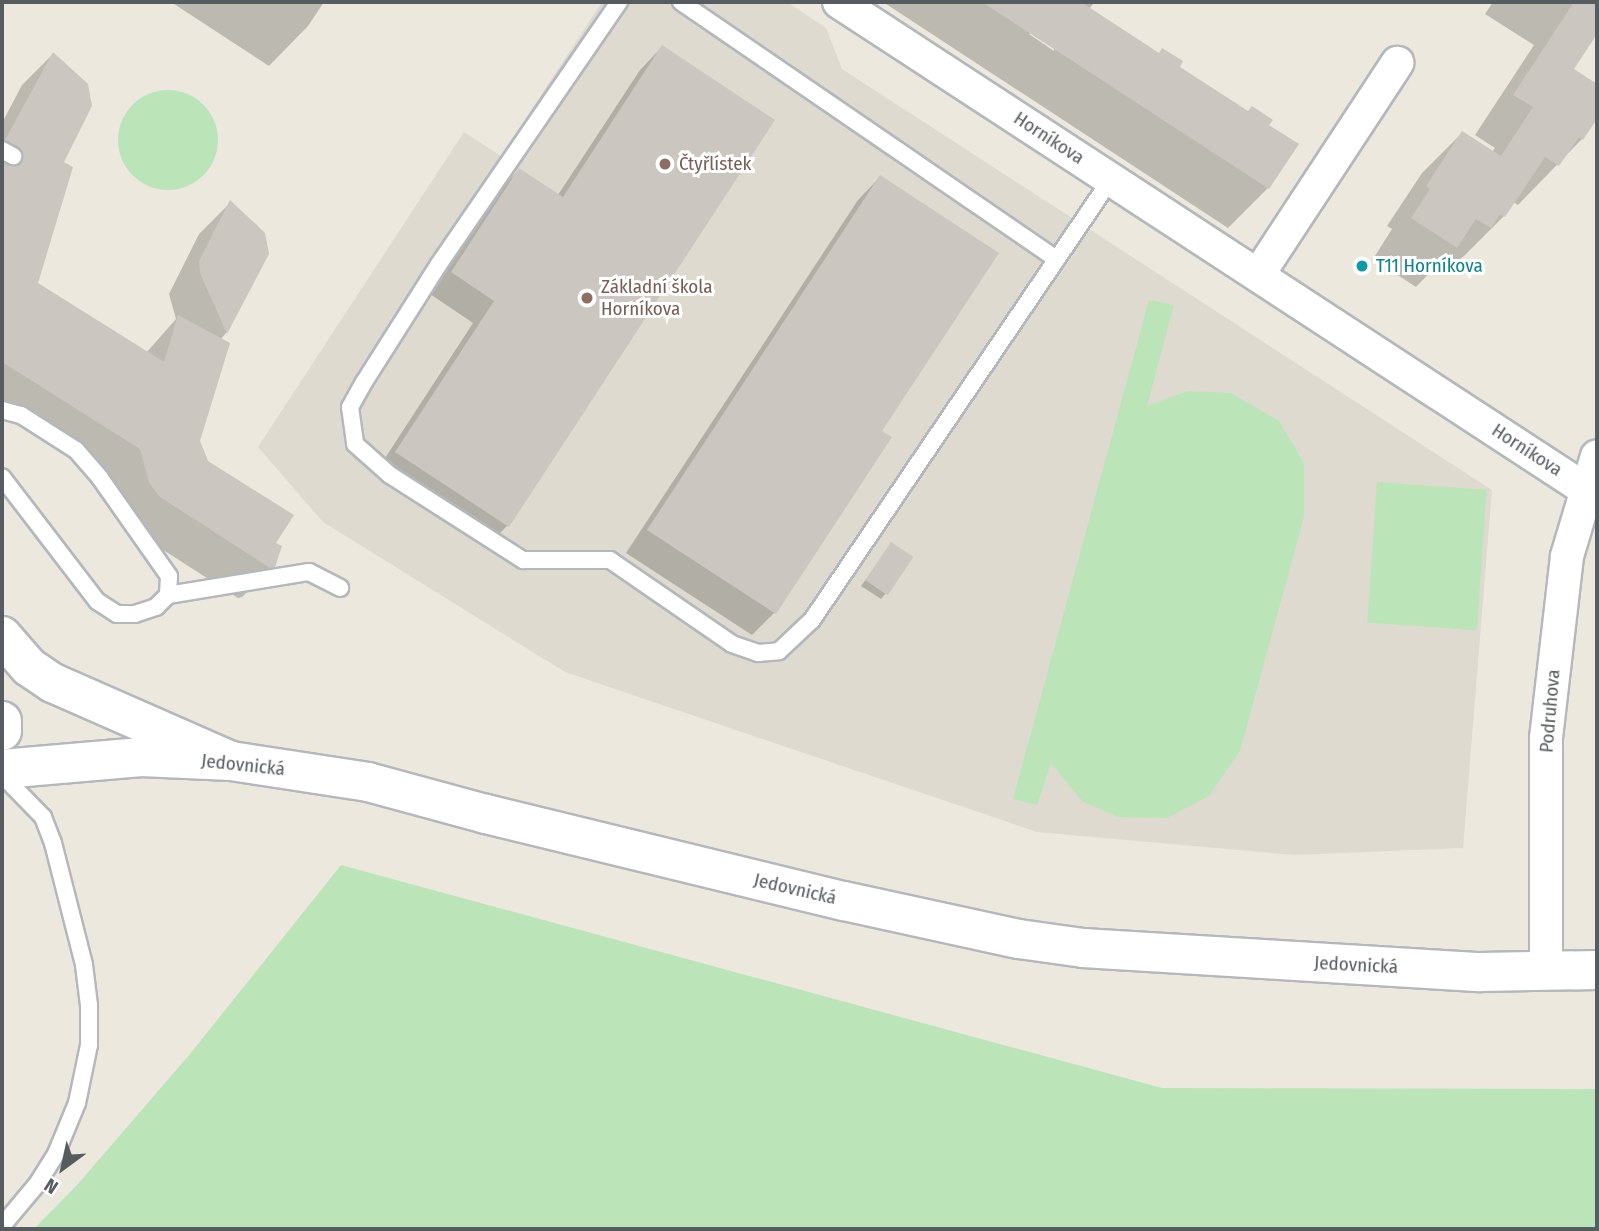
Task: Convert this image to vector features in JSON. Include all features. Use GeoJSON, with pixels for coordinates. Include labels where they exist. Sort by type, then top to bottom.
{"type":"FeatureCollection","features":[{"type":"Feature","properties":{"kind":"main road"},"geometry":{"type":"LineString","coordinates":[[2,636],[29,667],[53,683],[231,761]]}},
{"type":"Feature","properties":{"kind":"main road"},"geometry":{"type":"LineString","coordinates":[[2,721],[2,731]]}},
{"type":"Feature","properties":{"kind":"main road","name":"Jedovnická"},"geometry":{"type":"LineString","coordinates":[[2,769],[141,757],[231,761],[368,782],[667,859],[1019,939],[1159,955],[1480,972],[1597,970]]}},
{"type":"Feature","properties":{"kind":"street","name":"Horníkova"},"geometry":{"type":"LineString","coordinates":[[839,2],[1591,493]]}},
{"type":"Feature","properties":{"kind":"street"},"geometry":{"type":"LineString","coordinates":[[1258,275],[1397,63]]}},
{"type":"Feature","properties":{"kind":"street","name":"Podruhova"},"geometry":{"type":"LineString","coordinates":[[1546,971],[1546,738],[1567,556],[1591,493],[1597,456]]}},
{"type":"Feature","properties":{"kind":"lane"},"geometry":{"type":"LineString","coordinates":[[619,2],[439,264],[350,407],[355,444],[390,475],[523,560],[610,560],[732,644],[758,653],[779,651],[812,620],[1111,179]]}},
{"type":"Feature","properties":{"kind":"lane"},"geometry":{"type":"LineString","coordinates":[[681,2],[1057,259]]}},
{"type":"Feature","properties":{"kind":"lane"},"geometry":{"type":"LineString","coordinates":[[2,410],[21,415],[76,450],[100,478],[169,576],[168,595]]}},
{"type":"Feature","properties":{"kind":"lane"},"geometry":{"type":"LineString","coordinates":[[2,477],[97,601],[117,614],[135,614],[156,607],[168,595],[309,572],[340,588]]}},
{"type":"Feature","properties":{"kind":"lane"},"geometry":{"type":"LineString","coordinates":[[2,775],[43,817],[53,843],[84,965],[89,1019],[85,1075],[67,1129],[38,1183],[2,1226]]}},
{"type":"Feature","properties":{"kind":"shaded area","name":"Základní škola Horníkova"},"geometry":{"type":"Polygon","coordinates":[[[602,2],[787,2],[826,28],[842,69],[1492,490],[1463,848],[1294,855],[1037,832],[565,672],[323,522],[258,447],[464,132],[501,156],[602,2]]]}},
{"type":"Feature","properties":{"kind":"green space"},"geometry":{"type":"Polygon","coordinates":[[[168,90],[196,98],[210,112],[218,140],[210,168],[196,182],[168,190],[140,182],[126,168],[118,140],[126,112],[140,98],[168,90]]]}},
{"type":"Feature","properties":{"kind":"green space"},"geometry":{"type":"Polygon","coordinates":[[[1149,300],[1174,305],[1147,406],[1187,391],[1231,393],[1279,421],[1304,463],[1304,517],[1240,751],[1209,796],[1167,818],[1118,817],[1082,801],[1051,763],[1037,805],[1013,799],[1149,300]]]}},
{"type":"Feature","properties":{"kind":"green space"},"geometry":{"type":"Polygon","coordinates":[[[1377,482],[1487,490],[1477,630],[1367,623],[1377,482]]]}},
{"type":"Feature","properties":{"kind":"green space"},"geometry":{"type":"Polygon","coordinates":[[[341,865],[1162,1088],[1597,1089],[1597,1229],[34,1229],[77,1185],[190,1054],[341,865]]]}},
{"type":"Feature","properties":{"kind":"building"},"geometry":{"type":"Polygon","coordinates":[[[982,2],[1081,2],[1159,53],[1162,48],[1183,61],[1180,67],[1248,111],[1252,106],[1273,120],[1269,125],[1299,144],[1269,189],[982,2]]]}},
{"type":"Feature","properties":{"kind":"building"},"geometry":{"type":"Polygon","coordinates":[[[1574,2],[1597,2],[1597,34],[1574,69],[1597,84],[1597,119],[1583,140],[1579,137],[1559,166],[1545,157],[1505,217],[1500,214],[1491,228],[1476,219],[1457,248],[1411,218],[1430,189],[1426,186],[1462,131],[1501,156],[1533,107],[1513,95],[1574,2]]]}},
{"type":"Feature","properties":{"kind":"building"},"geometry":{"type":"Polygon","coordinates":[[[662,45],[775,120],[509,527],[395,452],[494,301],[451,272],[519,168],[563,197],[662,45]]]}},
{"type":"Feature","properties":{"kind":"building"},"geometry":{"type":"Polygon","coordinates":[[[53,52],[88,84],[92,106],[64,162],[73,167],[38,283],[164,362],[178,315],[230,343],[200,441],[208,461],[294,515],[276,543],[282,546],[275,567],[270,568],[160,497],[149,483],[140,449],[2,362],[2,162],[14,166],[23,156],[19,147],[5,140],[53,52]]]}},
{"type":"Feature","properties":{"kind":"building"},"geometry":{"type":"Polygon","coordinates":[[[880,175],[999,253],[882,431],[892,437],[776,614],[647,530],[880,175]]]}},
{"type":"Feature","properties":{"kind":"building"},"geometry":{"type":"Polygon","coordinates":[[[230,200],[265,233],[269,254],[227,334],[200,273],[199,261],[230,200]]]}},
{"type":"Feature","properties":{"kind":"building"},"geometry":{"type":"Polygon","coordinates":[[[891,542],[913,557],[888,595],[865,580],[891,542]]]}},
{"type":"Feature","properties":{"kind":"place","name":"Čtyřlístek"},"geometry":{"type":"Point","coordinates":[665,164]}},
{"type":"Feature","properties":{"kind":"place","name":"T11 Horníkova"},"geometry":{"type":"Point","coordinates":[1362,266]}},
{"type":"Feature","properties":{"kind":"place","name":"Základní škola Horníkova"},"geometry":{"type":"Point","coordinates":[587,298]}}]}
